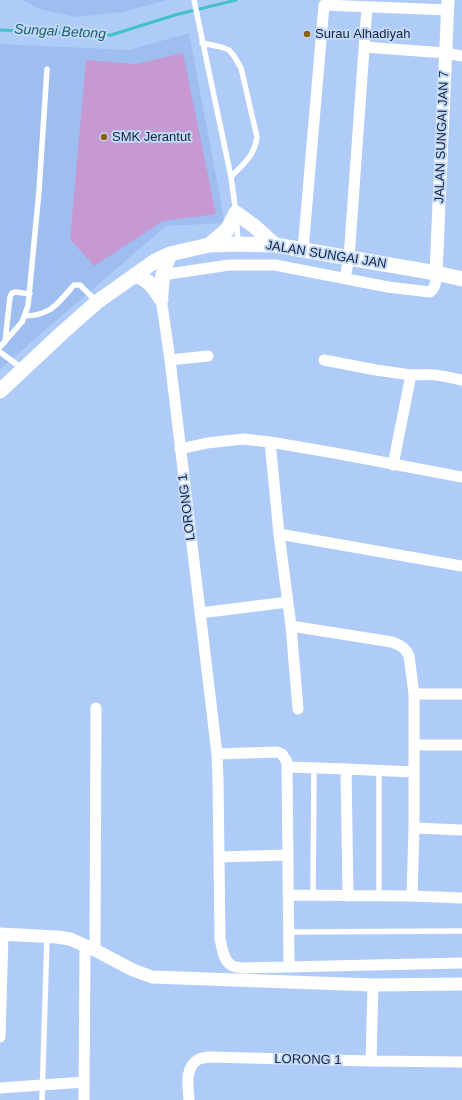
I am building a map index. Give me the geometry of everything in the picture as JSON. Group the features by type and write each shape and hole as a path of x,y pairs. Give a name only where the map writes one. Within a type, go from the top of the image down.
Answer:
{"main road":[{"path":"209,245 227,230 236,213 254,226 275,245"},
{"name":"JALAN SUNGAI JAN","path":"0,391 97,302 155,261 170,254 209,245 275,245 436,273 462,279"},
{"path":"161,297 162,275 170,254"},
{"path":"135,275 148,281 161,297"}],"street":[{"path":"303,250 324,5 367,7 448,5"},
{"name":"JALAN SUNGAI JAN 7","path":"436,273 448,5"},
{"path":"345,278 348,258 367,7"},
{"path":"364,47 446,53 462,56"},
{"name":"LORONG 1","path":"155,261 170,360 217,754 220,939 222,951 226,960 231,965 241,968 462,963"},
{"path":"162,275 229,265 275,265 388,287 430,292 435,285 436,273"},
{"path":"170,360 208,356"},
{"path":"324,360 376,370 411,375 436,374 462,380"},
{"path":"394,465 411,375"},
{"path":"180,449 225,440 243,439 340,454 462,478"},
{"path":"270,442 279,534 291,626 298,709"},
{"path":"279,534 462,566"},
{"path":"200,613 288,602"},
{"path":"291,626 392,642 401,646 407,651 414,694 414,828 412,896"},
{"path":"414,694 462,694"},
{"path":"84,1100 90,948 96,708"},
{"path":"414,745 462,745"},
{"path":"217,754 277,752 285,758 287,762 289,967"},
{"path":"288,767 413,772"},
{"path":"346,769 348,896"},
{"path":"414,828 462,830"},
{"path":"219,857 288,854"},
{"path":"288,895 462,898"},
{"path":"0,1037 2,934 47,936 70,939 132,970 152,977 373,985 462,984"},
{"path":"371,1061 373,985"},
{"name":"LORONG 1","path":"189,1100 188,1072 193,1064 199,1059 208,1057 462,1062"},
{"path":"0,1088 84,1082"}],"lane":[{"path":"194,0 231,177 236,213 238,244"},
{"path":"202,43 225,48 234,56 241,68 257,137 252,155 231,177"},
{"path":"0,347 22,322 28,306 39,191 47,69"},
{"path":"25,316 37,316 45,313 56,305 74,285 78,284 97,302"},
{"path":"4,342 10,297 12,293 16,292 30,294"},
{"path":"0,352 23,370"},
{"path":"313,896 314,768"},
{"path":"379,770 379,896"},
{"path":"288,932 462,931"},
{"path":"42,1100 47,936"}],"shaded area":[{"path":"22,0 167,0 123,12 76,17 39,9"},
{"name":"SMK Jerantut","path":"189,33 225,223 166,226 0,369 0,44 129,50"},
{"path":"183,53 216,214 163,221 94,266 70,239 86,60 136,64"}],"waterway":[{"name":"Sungai Betong","path":"0,30 111,35 175,15 236,0"}],"place":[{"name":"Surau Alhadiyah","path":"307,34"},
{"name":"SMK Jerantut","path":"104,137"}]}
